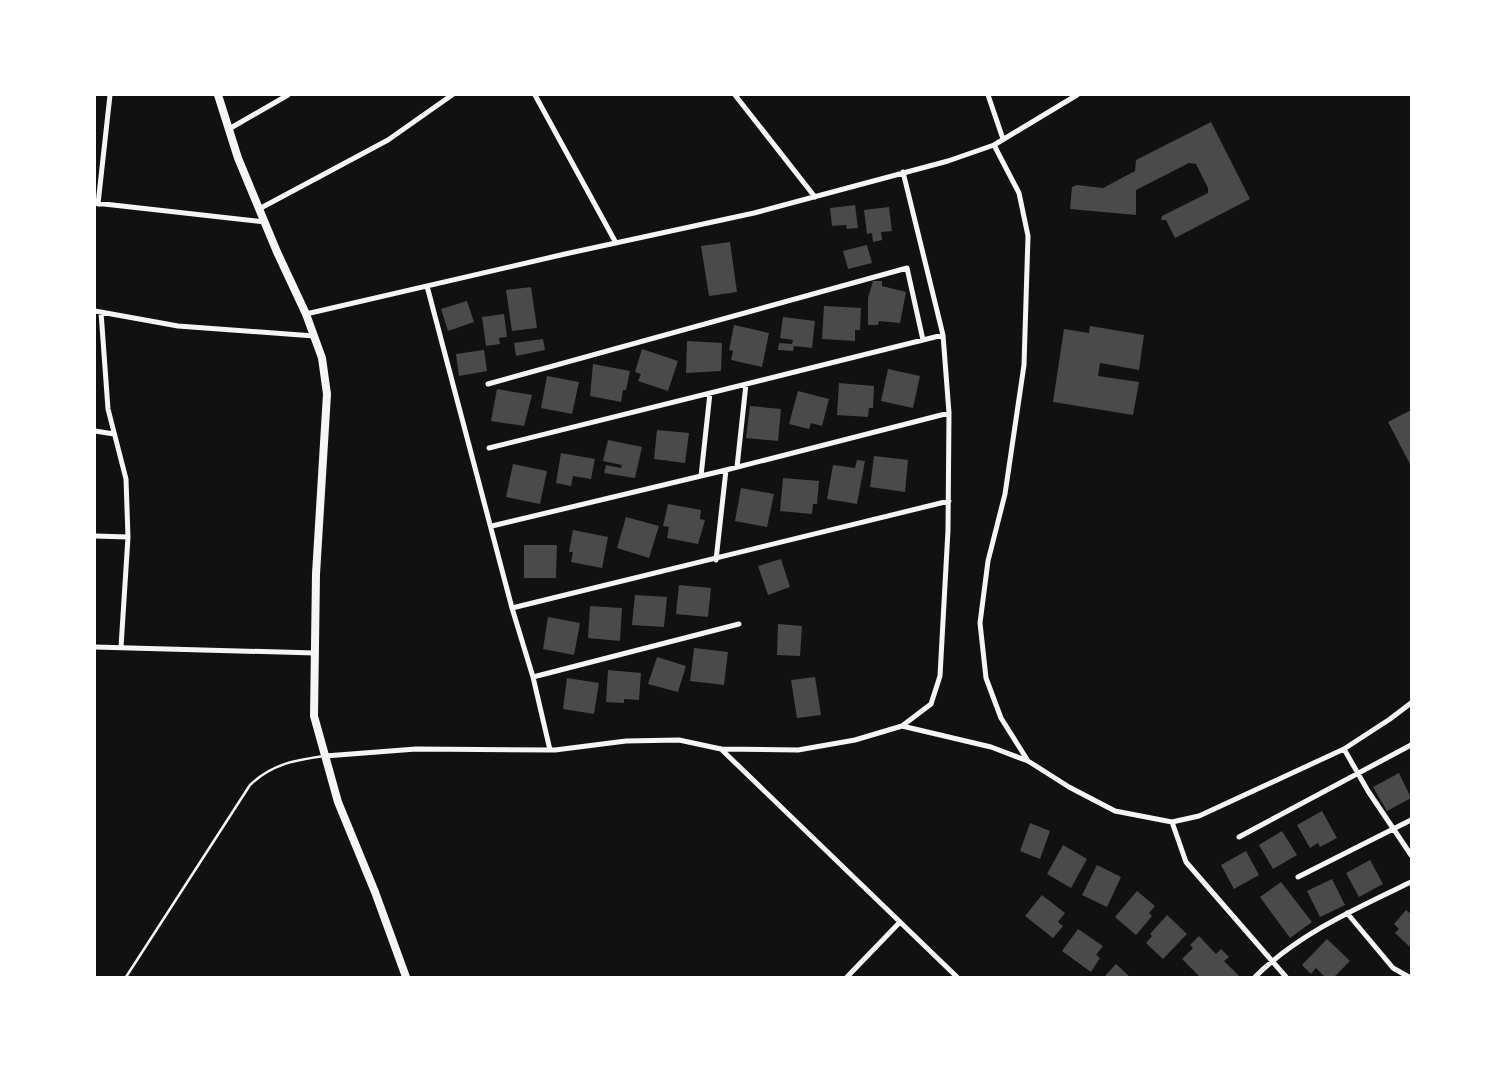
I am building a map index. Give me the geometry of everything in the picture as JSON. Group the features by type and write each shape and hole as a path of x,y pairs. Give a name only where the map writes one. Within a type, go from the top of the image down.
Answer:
{"main road":[{"path":"218,95 259,209 306,314 322,358 327,394 320,485 314,716 338,802 375,892 406,977"}],"street":[{"path":"110,95 96,204 265,222"},
{"path":"229,129 288,95"},
{"path":"259,209 388,140 452,95"},
{"path":"535,95 616,243"},
{"path":"735,95 815,197"},
{"path":"988,95 1003,138"},
{"path":"306,314 754,213 948,161 994,145 1078,95"},
{"path":"994,145 1019,193 1028,236 1024,365 1005,494 988,560 980,623 986,678 1001,718 1028,761"},
{"path":"325,756 416,749 550,750 626,741 679,740 720,749 798,750 854,740 902,726 931,704 940,676 949,501 949,413 943,335 903,172"},
{"path":"488,384 908,268 923,340"},
{"path":"427,286 492,526 512,608 533,677 550,750"},
{"path":"121,647 128,538 126,479 108,409 98,312 178,326 314,336"},
{"path":"489,448 943,335"},
{"path":"737,467 746,384"},
{"path":"701,476 710,393"},
{"path":"492,526 726,470 949,413"},
{"path":"95,431 114,434"},
{"path":"716,560 726,470"},
{"path":"512,608 716,560 949,501"},
{"path":"95,536 128,538"},
{"path":"533,677 739,624"},
{"path":"95,647 218,652 315,653"},
{"path":"902,726 991,748 1028,761 1069,787 1115,811 1172,822 1199,816 1344,748 1390,719 1411,703"},
{"path":"1239,837 1411,745"},
{"path":"1344,748 1358,774 1411,856"},
{"path":"720,749 957,977"},
{"path":"1298,877 1393,827 1411,820"},
{"path":"1172,822 1186,862 1270,961 1286,977"},
{"path":"1255,977 1270,961 1347,912 1411,882"},
{"path":"1347,912 1393,968 1409,977"},
{"path":"847,977 900,922"}],"lane":[{"path":"126,977 250,785 266,772 283,763 325,756"}],"building":[{"path":"1211,122 1250,199 1175,238 1166,220 1161,220 1162,216 1208,193 1208,188 1196,164 1189,163 1136,190 1136,215 1070,209 1072,187 1077,185 1103,188 1135,171 1136,160"},
{"path":"855,205 858,228 847,229 846,225 832,226 830,208"},
{"path":"889,207 892,231 881,232 882,240 873,242 872,233 867,234 864,210"},
{"path":"730,242 737,292 709,296 701,246"},
{"path":"867,245 872,263 848,269 843,251"},
{"path":"873,281 882,281 882,286 906,292 900,323 879,321 878,325 868,325 868,298"},
{"path":"531,287 537,328 512,331 506,290"},
{"path":"467,301 474,322 448,331 441,309"},
{"path":"824,306 861,308 860,330 855,330 855,341 822,339"},
{"path":"504,314 507,337 499,338 500,344 486,346 482,317"},
{"path":"783,317 815,321 812,348 794,346 793,351 778,350 779,343 792,344 793,340 780,338"},
{"path":"734,325 769,333 762,367 731,360 733,351 729,350"},
{"path":"1090,326 1144,335 1139,370 1100,363 1098,376 1139,382 1133,415 1053,402 1064,329 1089,333"},
{"path":"543,339 545,350 516,356 514,343"},
{"path":"687,341 722,343 721,371 686,373"},
{"path":"642,349 678,361 668,391 638,381 641,374 635,372"},
{"path":"484,350 487,371 459,376 456,354"},
{"path":"593,364 630,371 621,402 590,396"},
{"path":"888,369 920,376 913,408 881,401"},
{"path":"547,376 579,382 572,414 541,408"},
{"path":"839,383 874,386 873,408 869,408 868,417 837,415"},
{"path":"497,389 532,395 524,426 491,421"},
{"path":"798,391 829,399 822,426 811,423 809,429 789,424"},
{"path":"750,406 781,409 778,441 746,438"},
{"path":"1411,410 1411,466 1388,422"},
{"path":"657,430 689,433 685,463 654,459"},
{"path":"608,440 642,447 635,478 604,473 606,465 621,468 622,465 603,461"},
{"path":"561,453 595,459 591,479 573,476 571,486 556,483"},
{"path":"874,456 908,460 905,492 870,487"},
{"path":"857,460 865,461 857,504 827,499 833,465 855,468"},
{"path":"513,464 547,471 540,504 506,497"},
{"path":"783,478 819,481 817,504 813,504 812,514 780,511"},
{"path":"741,488 774,494 767,527 735,521"},
{"path":"668,504 701,510 700,519 705,520 698,544 667,538 669,527 663,526"},
{"path":"626,517 659,526 649,558 617,548"},
{"path":"573,530 608,537 602,568 571,562 573,552 569,552"},
{"path":"524,545 557,545 556,578 524,578"},
{"path":"781,559 790,587 768,595 758,566"},
{"path":"679,585 711,588 708,617 676,614"},
{"path":"635,595 667,597 664,627 632,625"},
{"path":"590,606 622,608 620,641 588,638"},
{"path":"548,617 580,623 574,655 543,649"},
{"path":"778,624 802,626 800,656 777,655"},
{"path":"694,648 728,652 724,685 690,681"},
{"path":"657,657 686,666 678,692 648,684"},
{"path":"608,670 641,673 639,700 624,699 624,703 606,702"},
{"path":"815,677 821,715 797,718 791,680"},
{"path":"567,678 599,683 594,714 563,709"},
{"path":"1399,773 1411,798 1387,811 1373,787"},
{"path":"1322,811 1337,838 1320,847 1318,843 1310,848 1297,825"},
{"path":"1030,823 1050,831 1040,859 1020,851"},
{"path":"1282,831 1297,855 1273,869 1259,845"},
{"path":"1063,845 1087,859 1071,888 1047,874"},
{"path":"1246,851 1259,875 1234,889 1221,865"},
{"path":"1370,860 1383,884 1359,897 1346,873"},
{"path":"1097,865 1121,877 1107,907 1082,895"},
{"path":"1332,879 1345,905 1320,917 1307,891"},
{"path":"1281,882 1312,922 1290,938 1260,897"},
{"path":"1137,891 1155,906 1149,913 1152,916 1136,935 1115,917"},
{"path":"1042,895 1065,913 1058,922 1063,926 1053,938 1025,916"},
{"path":"1406,910 1411,914 1411,948 1395,933 1399,929 1394,924"},
{"path":"1167,915 1187,934 1163,959 1146,943 1152,936 1150,934"},
{"path":"1078,929 1103,946 1096,955 1100,958 1091,972 1062,951"},
{"path":"1199,936 1216,954 1221,949 1229,957 1224,961 1240,977 1200,977 1182,959 1193,948 1190,945"},
{"path":"1327,939 1350,961 1334,977 1325,977 1316,968 1311,974 1302,965"},
{"path":"1116,964 1130,977 1104,977"}]}
